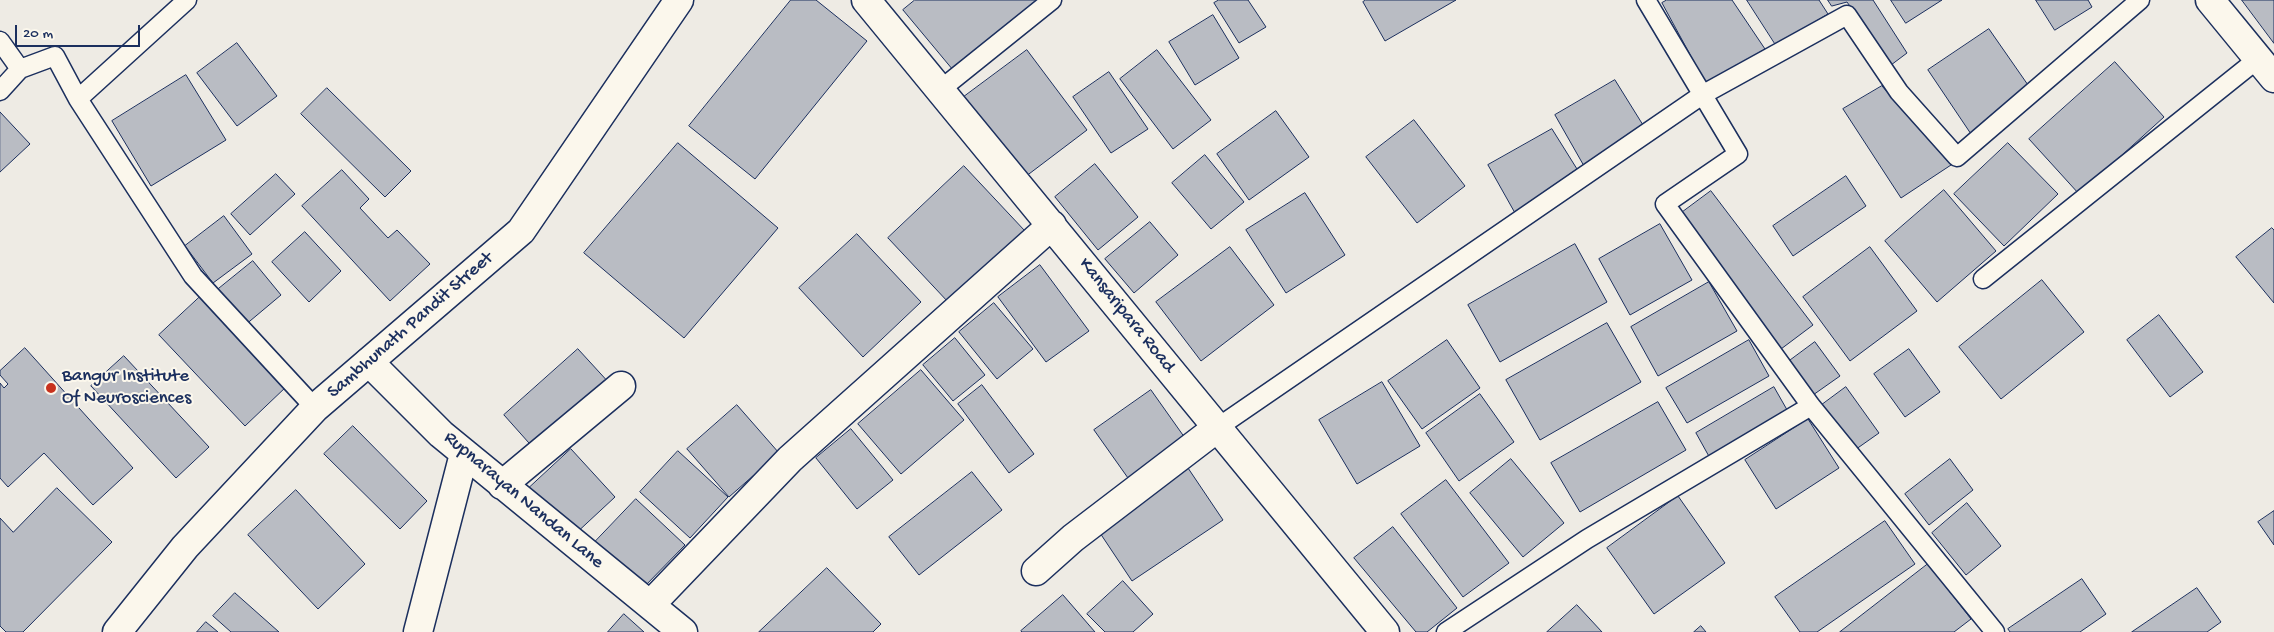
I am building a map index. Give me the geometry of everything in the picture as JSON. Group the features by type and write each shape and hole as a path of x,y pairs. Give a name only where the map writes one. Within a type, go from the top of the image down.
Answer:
{"street":[{"name":"Sambhunath Pandit Street","path":"117,632 184,547 315,408 521,231 679,0"},
{"name":"Kansaripara Road","path":"866,0 1385,632"},
{"path":"2210,0 2266,68"},
{"path":"650,606 790,460 1052,225"},
{"name":"Rupnarayan Nandan Lane","path":"369,362 441,434 464,454 683,632"},
{"path":"502,485 621,386"},
{"path":"1036,571 1073,538 1217,428"},
{"path":"418,632 464,454"}],"lane":[{"path":"78,99 187,0"},
{"path":"940,90 1052,0"},
{"path":"1646,0 1738,154 1665,204 1811,406 1996,632"},
{"path":"1217,428 1702,95 1847,15 1899,92 1958,157 2140,0"},
{"path":"0,41 20,69"},
{"path":"0,91 20,69 55,56 78,99 193,276 315,408"},
{"path":"1983,279 2266,68"},
{"path":"1446,632 1587,539 1811,406"}],"building":[{"path":"791,0 816,0 867,41 755,179 689,126"},
{"path":"915,0 1039,0 953,70 903,10"},
{"path":"1219,0 1248,0 1266,27 1239,43 1214,3"},
{"path":"1366,0 1456,0 1385,41 1363,2"},
{"path":"1667,0 1732,0 1765,49 1706,84 1662,3"},
{"path":"1747,0 1819,0 1828,14 1776,45"},
{"path":"1828,0 1873,0 1907,53 1891,65 1847,2 1832,6"},
{"path":"1891,0 1942,0 1906,23"},
{"path":"2036,0 2088,0 2092,7 2055,30"},
{"path":"2242,0 2274,0 2274,43"},
{"path":"1213,15 1239,58 1195,85 1169,42"},
{"path":"1989,29 2028,85 1971,134 1928,70"},
{"path":"237,43 277,96 237,126 197,73"},
{"path":"1027,50 1087,130 1021,180 961,99"},
{"path":"1157,50 1211,120 1173,149 1120,79"},
{"path":"2115,62 2164,117 2079,194 2029,139"},
{"path":"1109,72 1148,129 1111,153 1073,97"},
{"path":"186,75 226,140 151,186 112,121"},
{"path":"1615,80 1643,125 1584,166 1555,115"},
{"path":"1882,86 1951,165 1901,198 1843,109"},
{"path":"327,88 411,171 385,197 301,114"},
{"path":"1276,111 1309,157 1249,200 1217,154"},
{"path":"0,112 30,144 0,172"},
{"path":"1414,120 1465,186 1417,223 1366,157"},
{"path":"1552,129 1577,169 1515,213 1488,165"},
{"path":"678,143 778,228 684,338 584,253"},
{"path":"2008,143 2058,194 2004,246 1954,194"},
{"path":"1205,155 1244,202 1211,229 1172,183"},
{"path":"1095,164 1138,217 1098,250 1055,197"},
{"path":"964,166 1025,231 949,303 888,238"},
{"path":"342,170 369,199 360,208 388,238 397,230 430,264 390,301 302,206"},
{"path":"276,174 295,194 250,235 231,214"},
{"path":"1846,176 1866,206 1793,256 1773,226"},
{"path":"1944,190 1996,251 1937,302 1885,241"},
{"path":"1711,191 1813,325 1781,349 1680,214"},
{"path":"1305,193 1345,255 1286,293 1246,230"},
{"path":"224,216 252,254 213,283 185,246"},
{"path":"1150,222 1178,255 1134,293 1105,259"},
{"path":"1660,224 1692,280 1630,315 1599,259"},
{"path":"2272,228 2274,230 2274,303 2236,257"},
{"path":"305,232 341,271 309,302 272,262"},
{"path":"857,234 921,302 863,357 799,288"},
{"path":"1575,244 1607,302 1500,362 1468,305"},
{"path":"1230,247 1274,305 1201,361 1156,302"},
{"path":"1870,247 1917,311 1850,361 1803,297"},
{"path":"253,261 281,295 244,326 216,291"},
{"path":"1040,265 1089,331 1046,362 998,297"},
{"path":"2042,280 2084,332 2001,399 1959,347"},
{"path":"1709,282 1737,331 1658,376 1631,327"},
{"path":"202,295 287,386 245,426 159,335"},
{"path":"994,303 1033,349 997,379 959,332"},
{"path":"2159,315 2203,372 2170,397 2127,340"},
{"path":"1607,323 1641,382 1540,440 1506,380"},
{"path":"955,338 985,375 953,401 923,365"},
{"path":"1447,340 1480,388 1422,429 1388,381"},
{"path":"1749,340 1769,376 1687,423 1666,388"},
{"path":"1815,342 1840,376 1813,395 1788,362"},
{"path":"25,348 133,468 93,505 44,453 8,487 0,478 0,383 4,388 8,384 0,375 0,371"},
{"path":"578,349 611,385 537,452 504,415"},
{"path":"1909,349 1940,392 1905,417 1874,374"},
{"path":"124,356 209,447 176,478 91,386"},
{"path":"921,370 964,420 901,474 858,424"},
{"path":"1382,382 1420,446 1357,484 1319,420"},
{"path":"982,385 1034,454 1009,473 958,404"},
{"path":"1774,387 1790,415 1711,460 1696,433"},
{"path":"1846,387 1879,433 1852,452 1819,407"},
{"path":"1151,390 1185,438 1128,478 1094,430"},
{"path":"1480,394 1514,442 1459,481 1426,433"},
{"path":"1658,402 1686,450 1580,512 1551,463"},
{"path":"737,405 779,453 729,497 687,449"},
{"path":"1808,419 1839,468 1776,509 1745,460"},
{"path":"353,426 427,501 400,529 324,454"},
{"path":"851,429 893,480 857,509 816,458"},
{"path":"571,449 615,497 573,536 529,488"},
{"path":"678,451 728,497 690,538 640,492"},
{"path":"1511,459 1564,523 1523,557 1470,493"},
{"path":"1950,459 1973,490 1929,525 1905,494"},
{"path":"1188,468 1223,520 1132,581 1098,530"},
{"path":"972,472 1002,510 919,575 889,537"},
{"path":"1446,480 1509,563 1463,597 1401,514"},
{"path":"57,488 112,542 23,632 6,632 0,626 0,518 13,532"},
{"path":"296,490 365,564 318,609 248,535"},
{"path":"1678,496 1725,563 1654,614 1607,548"},
{"path":"636,499 685,545 643,588 595,542"},
{"path":"1967,503 2001,546 1966,575 1932,533"},
{"path":"2274,511 2274,545 2258,522"},
{"path":"1885,521 1915,564 1817,632 1800,632 1775,597"},
{"path":"1393,527 1457,608 1427,632 1416,632 1354,558"},
{"path":"1928,564 1971,619 1954,632 1840,632"},
{"path":"827,568 881,624 873,632 759,632"},
{"path":"2082,579 2106,614 2080,632 2010,632 2008,629"},
{"path":"1123,581 1153,614 1133,632 1105,632 1087,614"},
{"path":"2197,588 2221,622 2207,632 2132,632"},
{"path":"235,593 279,632 231,632 213,616"},
{"path":"1063,595 1095,632 1021,631"},
{"path":"1577,605 1602,632 1547,632"},
{"path":"624,614 644,632 608,632"},
{"path":"206,622 218,632 197,632"},
{"path":"1701,626 1706,632 1694,632"}],"place":[{"name":"Bangur Institute Of Neurosciences","path":"51,388"}]}
